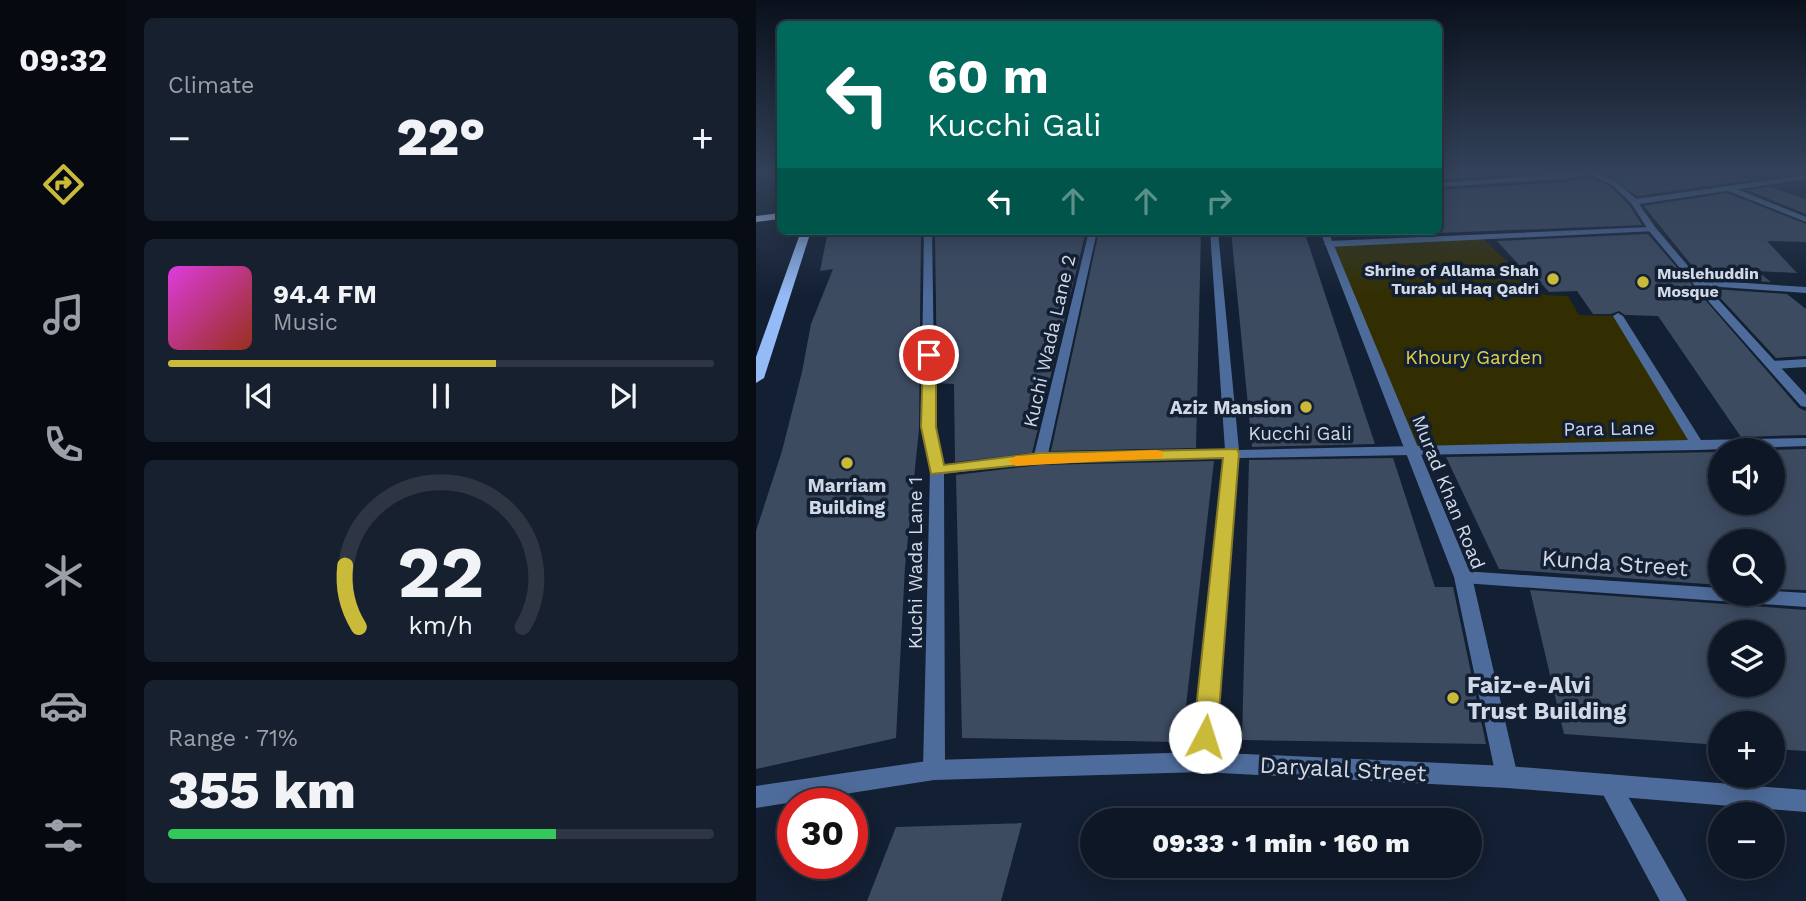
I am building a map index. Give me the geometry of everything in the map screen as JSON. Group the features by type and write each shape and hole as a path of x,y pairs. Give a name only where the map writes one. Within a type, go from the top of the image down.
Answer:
{"highway":[{"path":"756,219 777,216"}],"main road":[{"path":"756,378 805,235"}],"street":[{"path":"1641,213 1698,284 1806,402"},
{"path":"1442,234 1652,229"},
{"name":"Kuchi Wada Lane 1","path":"928,235 928,427 937,471 934,770"},
{"name":"Kuchi Wada Lane 2","path":"1040,458 1092,235"},
{"path":"1202,762 1231,453 1214,235"},
{"path":"1326,237 1408,235"},
{"name":"Murad Khan Road","path":"1326,237 1463,577 1507,777"},
{"path":"1698,284 1806,290"},
{"path":"1618,316 1698,446"},
{"path":"1772,365 1806,363"},
{"name":"Para Lane","path":"1412,451 1806,442"},
{"name":"Kucchi Gali","path":"937,471 1040,458 1412,451"},
{"name":"Kunda Street","path":"1463,577 1806,600"},
{"name":"Daryalal Street","path":"756,797 934,770 1202,762 1507,777 1806,801"},
{"path":"1609,785 1674,901"}],"green space":[{"name":"Khoury Garden","path":"1481,237 1544,295 1568,296 1579,315 1618,316 1698,446 1412,451 1328,244"}],"building":[{"path":"1442,213 1634,213 1642,225 1442,233"},
{"path":"1650,213 1778,213 1806,224 1806,242 1767,241 1797,273 1757,271 1771,282 1701,277"},
{"path":"1648,234 1799,408 1806,411 1806,435 1741,437 1658,316 1625,315 1619,311 1593,314 1577,291 1549,292 1525,265 1519,265 1497,241"},
{"path":"921,235 919,429 905,567 896,738 756,769 756,531 782,451 811,324 833,269 820,271 827,236"},
{"path":"935,235 1085,235 1032,453 955,462 954,384 937,383"},
{"path":"1098,235 1201,235 1196,448 1051,451"},
{"path":"1231,235 1305,235 1375,444 1252,447"},
{"path":"1712,289 1787,294 1806,309 1806,356 1776,358"},
{"path":"1806,449 1806,590 1785,589 1785,529 1708,529 1708,584 1499,569 1446,457 1708,452 1708,515 1785,515 1785,450"},
{"path":"1393,458 1435,587 1453,587 1486,744 1242,740 1249,460"},
{"path":"1214,461 1183,732 1178,742 962,738 956,475 1040,465"},
{"path":"1530,590 1708,603 1708,606 1806,610 1806,751 1785,750 1785,711 1708,711 1708,744 1564,734"},
{"path":"1022,823 1001,901 867,901 896,827"}],"slow traffic":[{"path":"1016,461 1156,455"}],"place":[{"name":"Shrine of Allama Shah Turab ul Haq Qadri","path":"1553,279"},
{"name":"Muslehuddin Mosque","path":"1643,282"},
{"name":"Aziz Mansion","path":"1306,407"},
{"name":"Marriam Building","path":"847,463"},
{"name":"Faiz-e-Alvi Trust Building","path":"1453,698"}],"route":[{"path":"929,355 928,427 937,471 1040,458 1231,453 1205,737"}]}
